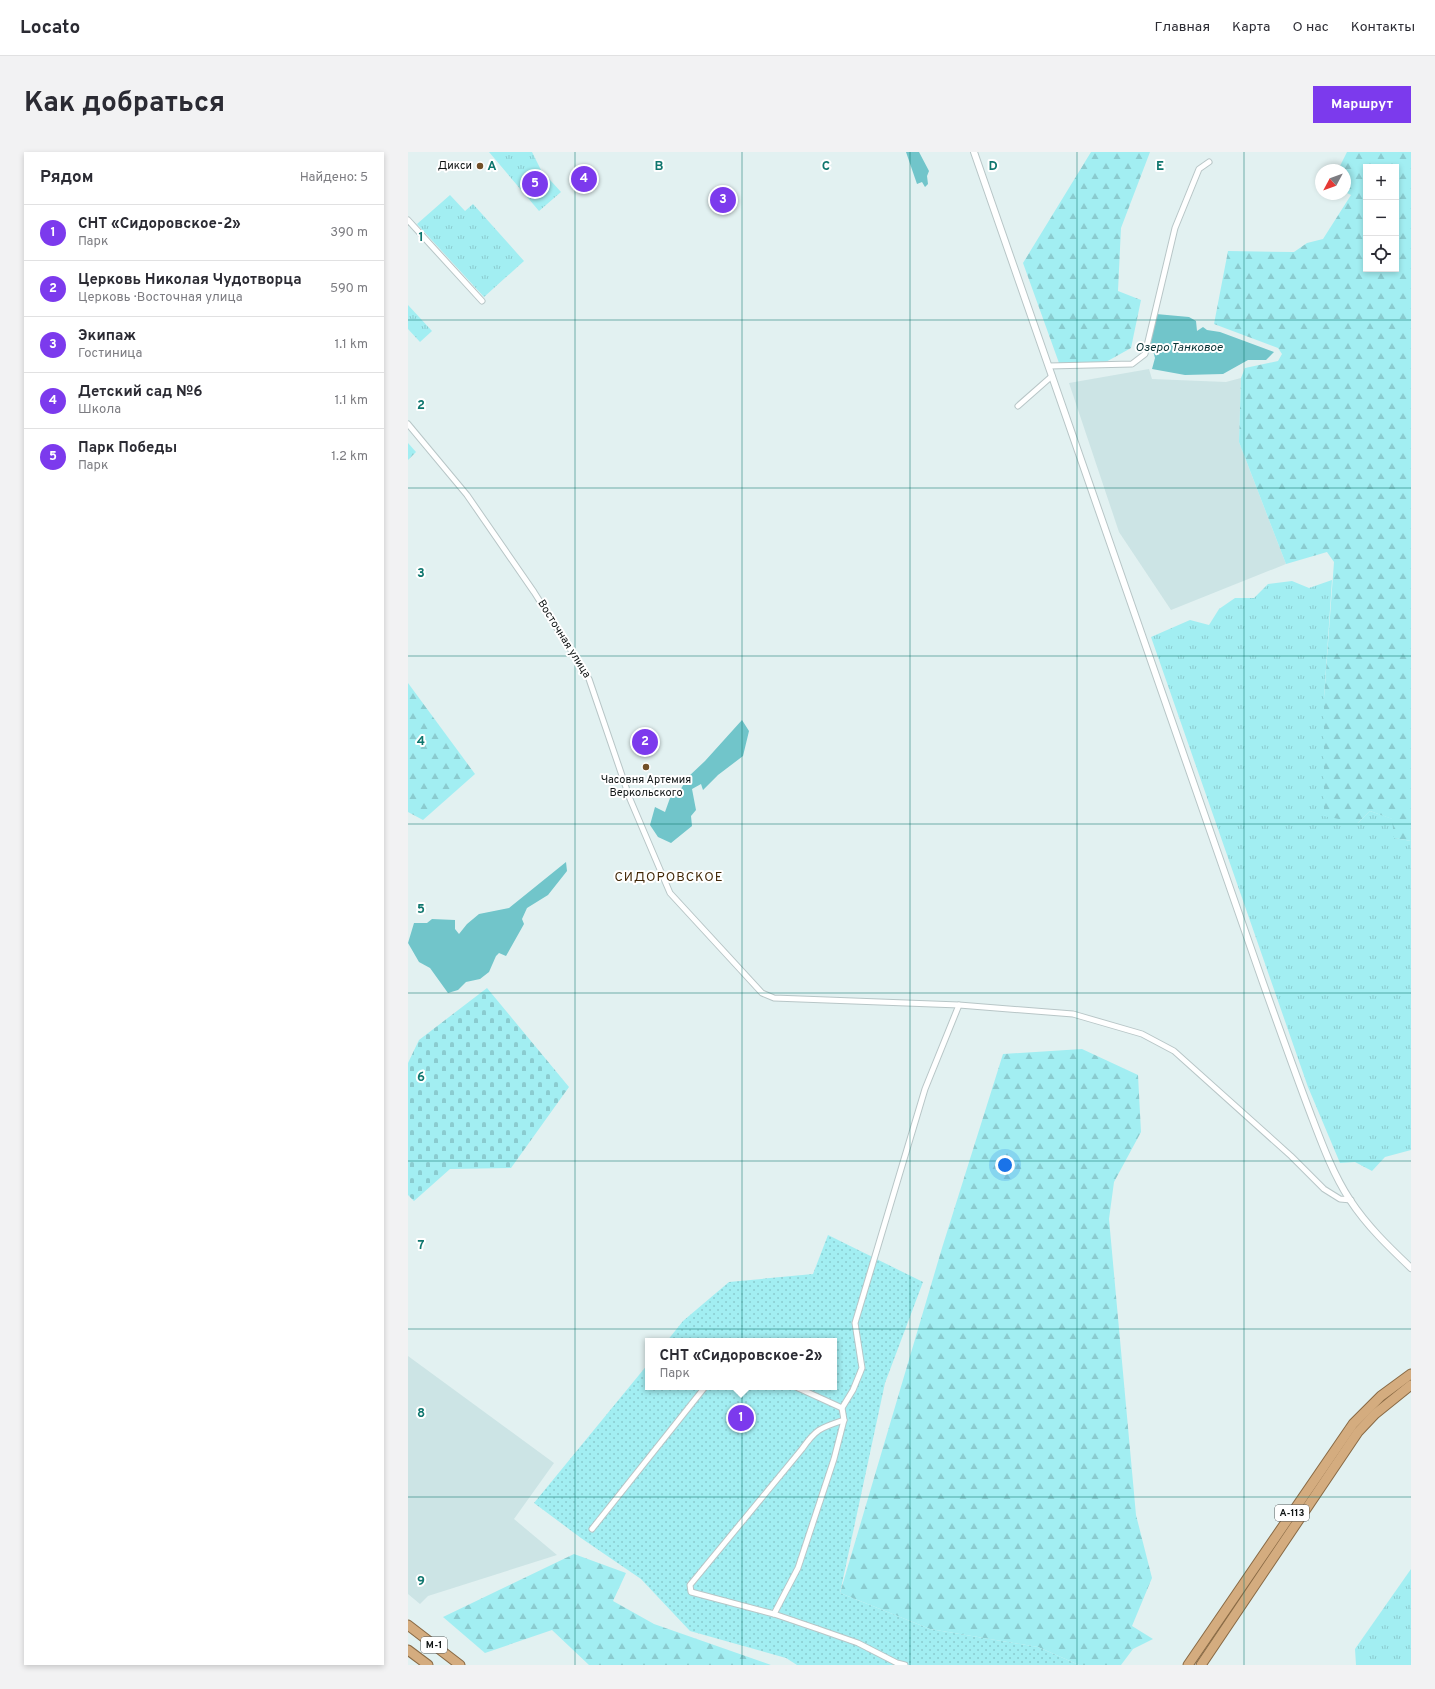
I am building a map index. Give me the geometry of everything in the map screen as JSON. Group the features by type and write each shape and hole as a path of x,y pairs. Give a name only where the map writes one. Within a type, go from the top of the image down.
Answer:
{"highway":[{"name":"А-113","path":"1188,1665 1353,1424 1381,1396 1411,1374"},
{"name":"А-113","path":"1201,1665 1358,1432 1375,1414 1411,1385"},
{"name":"М-1","path":"408,1625 460,1665"},
{"name":"М-1","path":"408,1650 428,1665"}],"street":[{"path":"974,152 1297,1079 1339,1182 1372,1229 1411,1268"},
{"path":"1048,366 1132,364 1145,354 1176,228 1199,170 1209,162"},
{"path":"408,220 482,301"},
{"path":"1018,406 1052,376"},
{"name":"Восточная улица","path":"408,424 467,495 534,592 589,679 630,799 670,893 762,993 774,998 959,1005 1073,1014 1142,1034 1174,1051 1291,1156 1324,1189 1340,1199 1351,1200"},
{"path":"774,1614 798,1568 834,1459 844,1420 842,1408 862,1368 855,1323 925,1089 959,1005"},
{"path":"592,1529 703,1390"},
{"path":"803,1390 842,1408"},
{"path":"844,1420 820,1427 811,1436 802,1449 690,1585 691,1592 774,1614 858,1643 897,1663 905,1665"}],"shaded area":[{"path":"1149,369 1152,379 1226,382 1241,378 1239,442 1286,564 1171,610 1119,532 1069,383"},
{"path":"408,1356 554,1463 514,1519 557,1555 428,1596 420,1604 408,1594"}],"green space":[{"path":"489,152 532,152 541,170 561,192 539,211"},
{"path":"1091,152 1150,152 1121,228 1118,291 1141,300 1131,348 1104,363 1059,363 1023,263"},
{"path":"1347,152 1411,152 1411,841 1394,838 1392,819 1370,811 1358,823 1324,816 1324,698 1334,562 1327,552 1286,564 1239,442 1241,378 1245,368 1278,361 1282,354 1278,348 1214,324 1228,251 1294,252 1307,243 1323,239 1348,200 1351,200 1351,164 1341,164"},
{"path":"450,195 465,211 473,204 524,261 484,297 417,224"},
{"path":"408,305 432,331 420,342 408,329"},
{"path":"408,443 416,452 408,460"},
{"path":"1332,580 1324,698 1358,823 1370,811 1393,819 1395,838 1411,841 1411,1150 1385,1157 1372,1171 1355,1162 1340,1163 1308,1087 1151,637 1190,620 1209,625 1219,609 1235,598 1254,598 1268,584 1292,581 1309,588"},
{"path":"408,683 475,774 423,820 408,812"},
{"path":"487,988 569,1087 511,1168 450,1169 414,1201 408,1195 408,1063 419,1040"},
{"path":"1082,1049 1138,1075 1141,1132 1114,1182 1109,1219 1136,1515 1152,1578 1132,1626 1153,1639 1133,1649 1121,1665 1079,1665 1038,1647 930,1629 840,1593 942,1248 1003,1054"},
{"path":"828,1235 923,1282 885,1383 840,1593 930,1629 1038,1647 1079,1665 797,1665 786,1658 690,1631 641,1579 581,1538 534,1503 645,1368 645,1390 837,1390 837,1338 669,1338 683,1321 729,1282 813,1274"},
{"path":"574,1554 626,1573 613,1601 654,1624 771,1665 589,1665 552,1630 485,1653 443,1617"},
{"path":"1411,1569 1411,1665 1356,1665 1355,1649"}],"water":[{"path":"906,152 919,152 929,171 927,176 928,184 925,187 922,182 917,184"},
{"name":"Озеро Танковое","path":"1156,314 1189,317 1196,321 1197,331 1203,327 1207,330 1220,332 1274,352 1266,360 1248,360 1223,374 1185,375 1152,369 1155,358 1150,340"},
{"path":"742,720 749,731 743,756 718,775 703,790 701,784 692,789 696,810 691,816 692,826 671,843 658,837 650,825 655,807 665,812 670,798 679,792 688,777 705,761"},
{"path":"566,862 567,871 548,895 527,908 522,919 524,924 506,956 499,953 496,956 489,972 480,979 466,982 458,990 448,993 430,968 419,962 408,943 414,923 427,923 432,919 455,920 455,929 459,934 467,924 479,914 509,908"}],"place":[{"name":"Дикси","path":"480,166"},
{"name":"Детский сад №6","path":"584,179"},
{"name":"Парк Победы","path":"535,184"},
{"name":"Экипаж","path":"723,200"},
{"name":"Церковь Николая Чудотворца","path":"645,742"},
{"name":"Часовня Артемия Веркольского","path":"646,767"},
{"name":"СНТ «Сидоровское-2»","path":"741,1418"}],"district":[{"name":"СИДОРОВСКОЕ","path":"669,878"}]}
